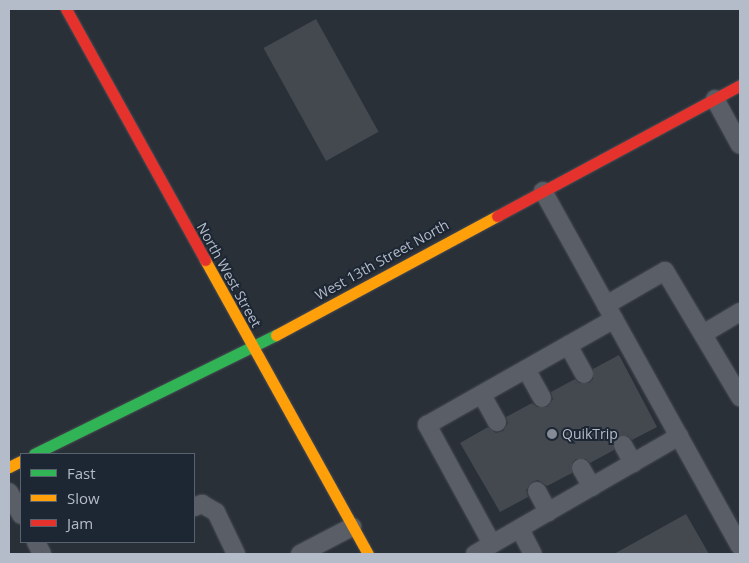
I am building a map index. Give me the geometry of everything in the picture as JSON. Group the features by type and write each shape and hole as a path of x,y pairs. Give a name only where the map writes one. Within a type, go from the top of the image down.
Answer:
{"street":[{"name":"North West Street","path":"66,9 252,348 368,554"},
{"name":"West 13th Street North","path":"39,453 55,450 252,348 740,85"},
{"path":"9,467 20,461"}],"lane":[{"path":"715,99 740,145"},
{"path":"544,191 740,546"},
{"path":"492,544 427,425 568,345 665,270 740,397"},
{"path":"703,334 740,312"},
{"path":"568,345 584,374"},
{"path":"526,369 542,398"},
{"path":"482,395 497,422"},
{"path":"476,554 679,436"},
{"path":"623,445 633,463"},
{"path":"581,468 592,487"},
{"path":"537,491 548,512"},
{"path":"9,492 20,513"},
{"path":"195,507 202,504 216,512 236,554"},
{"path":"300,554 352,527"},
{"path":"520,529 533,554"}],"building":[{"path":"316,19 379,132 326,161 264,48"},
{"path":"619,355 657,427 632,440 628,436 618,436 614,440 614,450 590,463 586,459 576,459 572,463 572,473 547,486 538,480 532,482 526,490 528,497 500,512 460,443 488,427 496,433 503,431 508,423 506,417 532,403 537,407 547,407 553,399 551,392 575,379 579,383 589,383 593,379 593,369"},
{"path":"686,514 709,554 614,554"}],"traffic: fast":[{"path":"36,453 276,335"}],"traffic: slow":[{"path":"276,335 497,216"},
{"path":"205,260 368,554"},
{"path":"9,467 20,462"}],"traffic: jam":[{"path":"66,9 205,260"},
{"path":"497,216 740,85"}],"place":[{"name":"QuikTrip","path":"552,434"}]}
